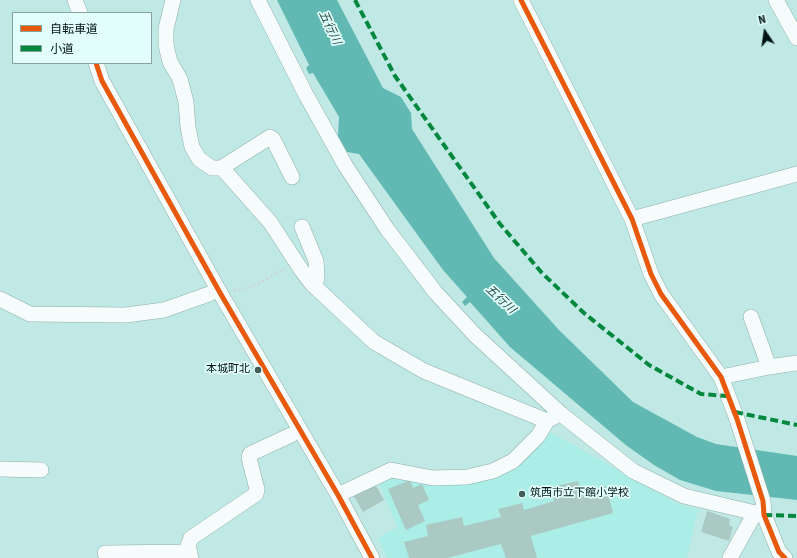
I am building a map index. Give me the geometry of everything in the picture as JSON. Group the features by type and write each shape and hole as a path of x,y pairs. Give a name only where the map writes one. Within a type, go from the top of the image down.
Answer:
{"street":[{"path":"75,0 80,12"},
{"path":"173,0 166,29 166,45 170,62 180,79 186,102 188,127 192,147 199,159 212,168 222,168 270,137 273,139 292,177"},
{"path":"258,0 305,94 341,158 387,229 436,293 475,335 561,414 633,471 684,496 761,513"},
{"path":"521,0 632,219 651,274 661,294 721,377 737,419 763,501 761,513 730,558"},
{"path":"776,0 797,38"},
{"path":"96,64 102,81 113,101 219,290 338,495 372,558"},
{"path":"222,168 270,222 302,271 315,287 374,342 424,371 547,421"},
{"path":"632,219 797,174"},
{"path":"302,228 316,261 318,277 315,287"},
{"path":"0,299 30,314 126,315 164,310 209,294"},
{"path":"751,317 769,367"},
{"path":"721,377 797,363"},
{"path":"338,495 391,470 433,478 467,477 493,471 513,462 526,449 547,421 561,414"},
{"path":"105,553 190,555 188,546 192,538 256,494 257,489 249,458 250,454 291,435"},
{"path":"0,469 41,470"},
{"path":"761,513 778,552 785,558"}],"path":[{"path":"233,291 257,285 289,265"}],"shaded area":[{"name":"筑西市立下館小学校","path":"545,429 680,505 698,509 687,558 387,558 378,539 397,527 378,479 393,475 491,476"}],"water":[{"name":"五行川","path":"277,0 337,0 383,88 401,97 411,113 412,129 494,258 559,330 633,402 697,437 716,444 797,456 797,500 716,491 680,480 654,465 627,446 510,347 470,302 465,306 462,302 467,297 443,270 359,154 347,152 338,136 339,117 313,73 309,74 306,68 309,65"}],"building":[{"path":"410,480 413,488 422,484 429,500 418,505 425,521 406,530 388,489"},
{"path":"578,481 582,492 606,486 613,513 531,536 537,558 506,558 501,544 447,558 409,558 404,542 428,536 426,525 462,517 464,526 501,517 498,509 522,503 524,510 554,501 551,487"},
{"path":"374,482 384,500 363,512 352,493"},
{"path":"707,511 730,519 729,525 733,527 729,541 701,532"}],"marked path":[{"path":"355,0 395,76 500,224 542,273 584,313 649,365 701,394 727,396"},
{"path":"735,412 797,425"},
{"path":"764,515 797,516"}],"cycle path":[{"path":"521,0 632,219 651,274 661,294 721,377 737,419 763,501 764,515 779,552 785,558"},
{"path":"96,64 102,81 219,291 338,495 372,558"}],"place":[{"name":"本城町北","path":"258,370"},
{"name":"筑西市立下館小学校","path":"522,494"}]}
